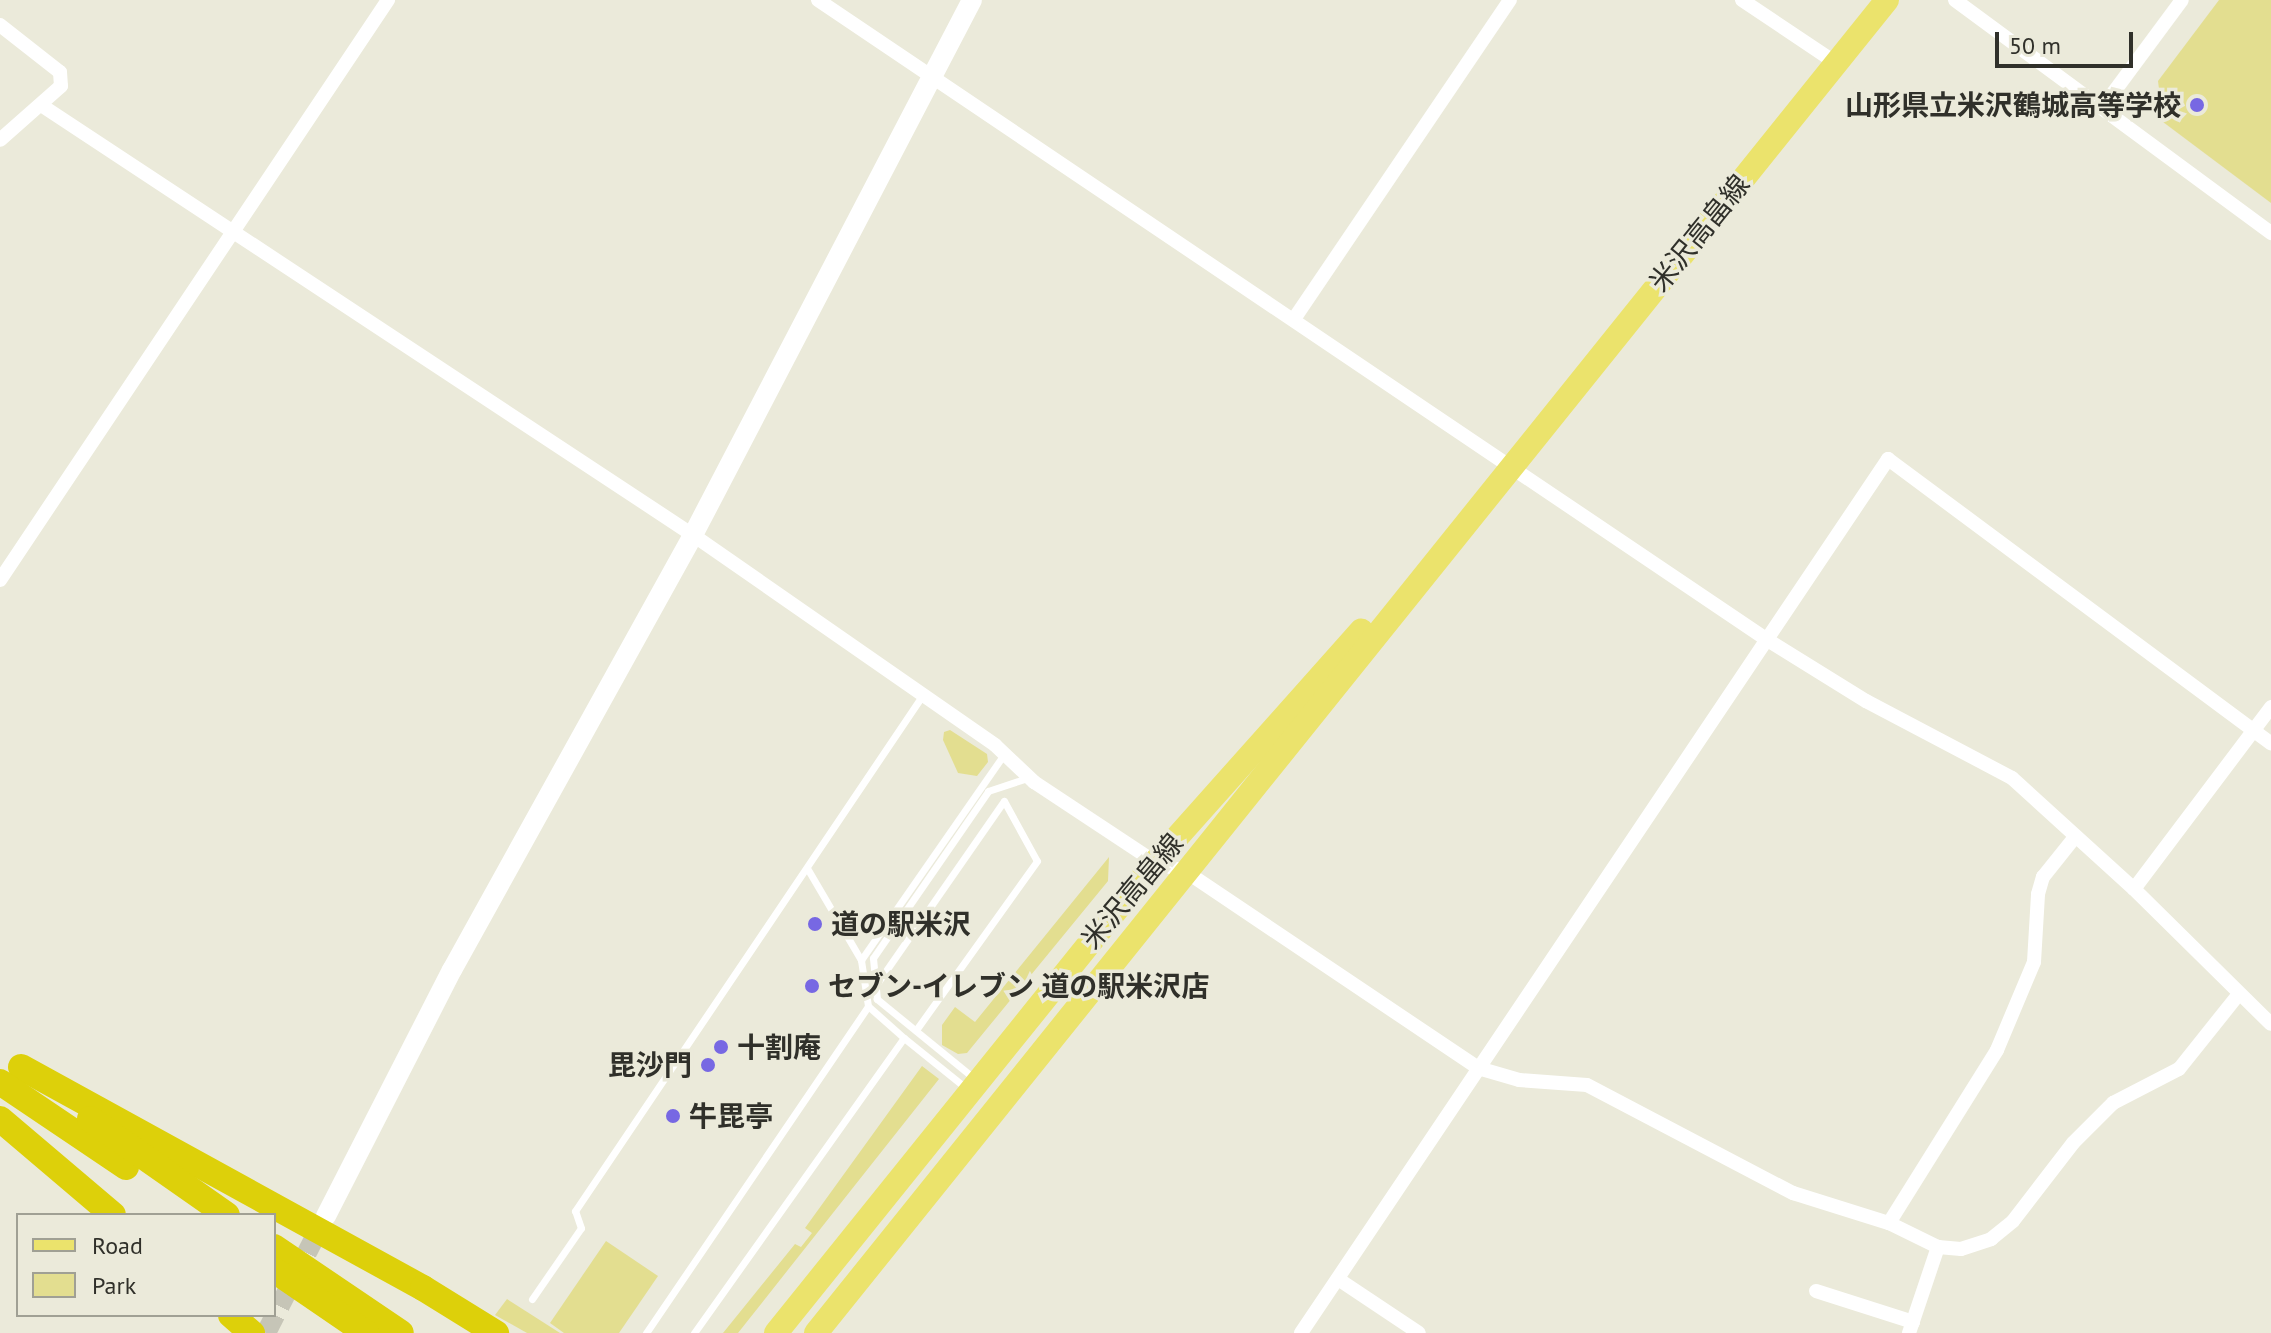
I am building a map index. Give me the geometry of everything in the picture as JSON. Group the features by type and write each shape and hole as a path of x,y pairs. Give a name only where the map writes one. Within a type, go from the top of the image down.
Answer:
{"highway":[{"path":"7,1068 191,1213"},
{"path":"7,1068 224,1213"},
{"path":"7,1068 423,1288 496,1333"},
{"path":"0,1119 111,1213"},
{"path":"276,1248 401,1333"},
{"path":"276,1271 366,1333"},
{"path":"233,1317 252,1333"}],"main road":[{"name":"米沢高畠線","path":"816,1333 1887,0"},
{"name":"米沢高畠線","path":"776,1333 972,1085 1155,862 1511,466"}],"street":[{"path":"0,580 388,0"},
{"path":"818,0 1766,639 1866,701 2012,778 2134,889 2238,995 2271,1024"},
{"path":"326,1216 452,970 693,535 972,0"},
{"path":"1294,319 1510,0"},
{"path":"1742,0 1836,63"},
{"path":"1955,0 2271,233"},
{"path":"2102,108 2182,0"},
{"path":"0,25 60,72 61,86 0,140"},
{"path":"41,105 693,535 1004,754 1029,777 1155,862 1188,873 1478,1068 1519,1080 1587,1085 1793,1193 1889,1223 1938,1247 1961,1249 1991,1239 2013,1221 2073,1143 2113,1103 2179,1069 2238,995"},
{"path":"1301,1333 1888,459 2271,743"},
{"path":"2134,889 2271,707"},
{"path":"1889,1223 1997,1050 2034,962 2038,894 2043,877 2075,837"},
{"path":"1816,1291 1911,1328 1938,1247"},
{"path":"1338,1279 1419,1333"}],"lane":[{"path":"532,1299 581,1228 575,1211 922,696"},
{"path":"861,960 1004,754"},
{"path":"972,1085 916,1030 877,999 873,958 988,791 1029,777"},
{"path":"876,985 1004,801 1037,861 916,1030"},
{"path":"807,868 861,960 868,1006 904,1038 972,1085"},
{"path":"646,1333 868,1006"},
{"path":"694,1333 904,1038"}],"green space":[{"name":"山形県立米沢鶴城高等学校","path":"2219,0 2271,0 2271,203 2163,122 2158,81"},
{"path":"950,730 987,754 988,762 977,776 958,773 943,740 944,732"},
{"path":"1109,857 1108,881 967,1053 958,1054 942,1045 942,1025 955,1007 975,1022"},
{"path":"922,1066 939,1079 738,1333 723,1333 795,1244 801,1247 812,1233 805,1228"},
{"path":"606,1241 658,1276 619,1333 564,1333 550,1323"},
{"path":"507,1299 560,1333 527,1333 495,1315"}],"tunnel":[{"path":"276,1313 324,1219"},
{"path":"266,1333 274,1317"}],"place":[{"name":"山形県立米沢鶴城高等学校","path":"2197,105"},
{"name":"道の駅米沢","path":"815,924"},
{"name":"セブン-イレブン 道の駅米沢店","path":"812,986"},
{"name":"十割庵","path":"721,1047"},
{"name":"毘沙門","path":"708,1065"},
{"name":"牛毘亭","path":"673,1116"}]}
